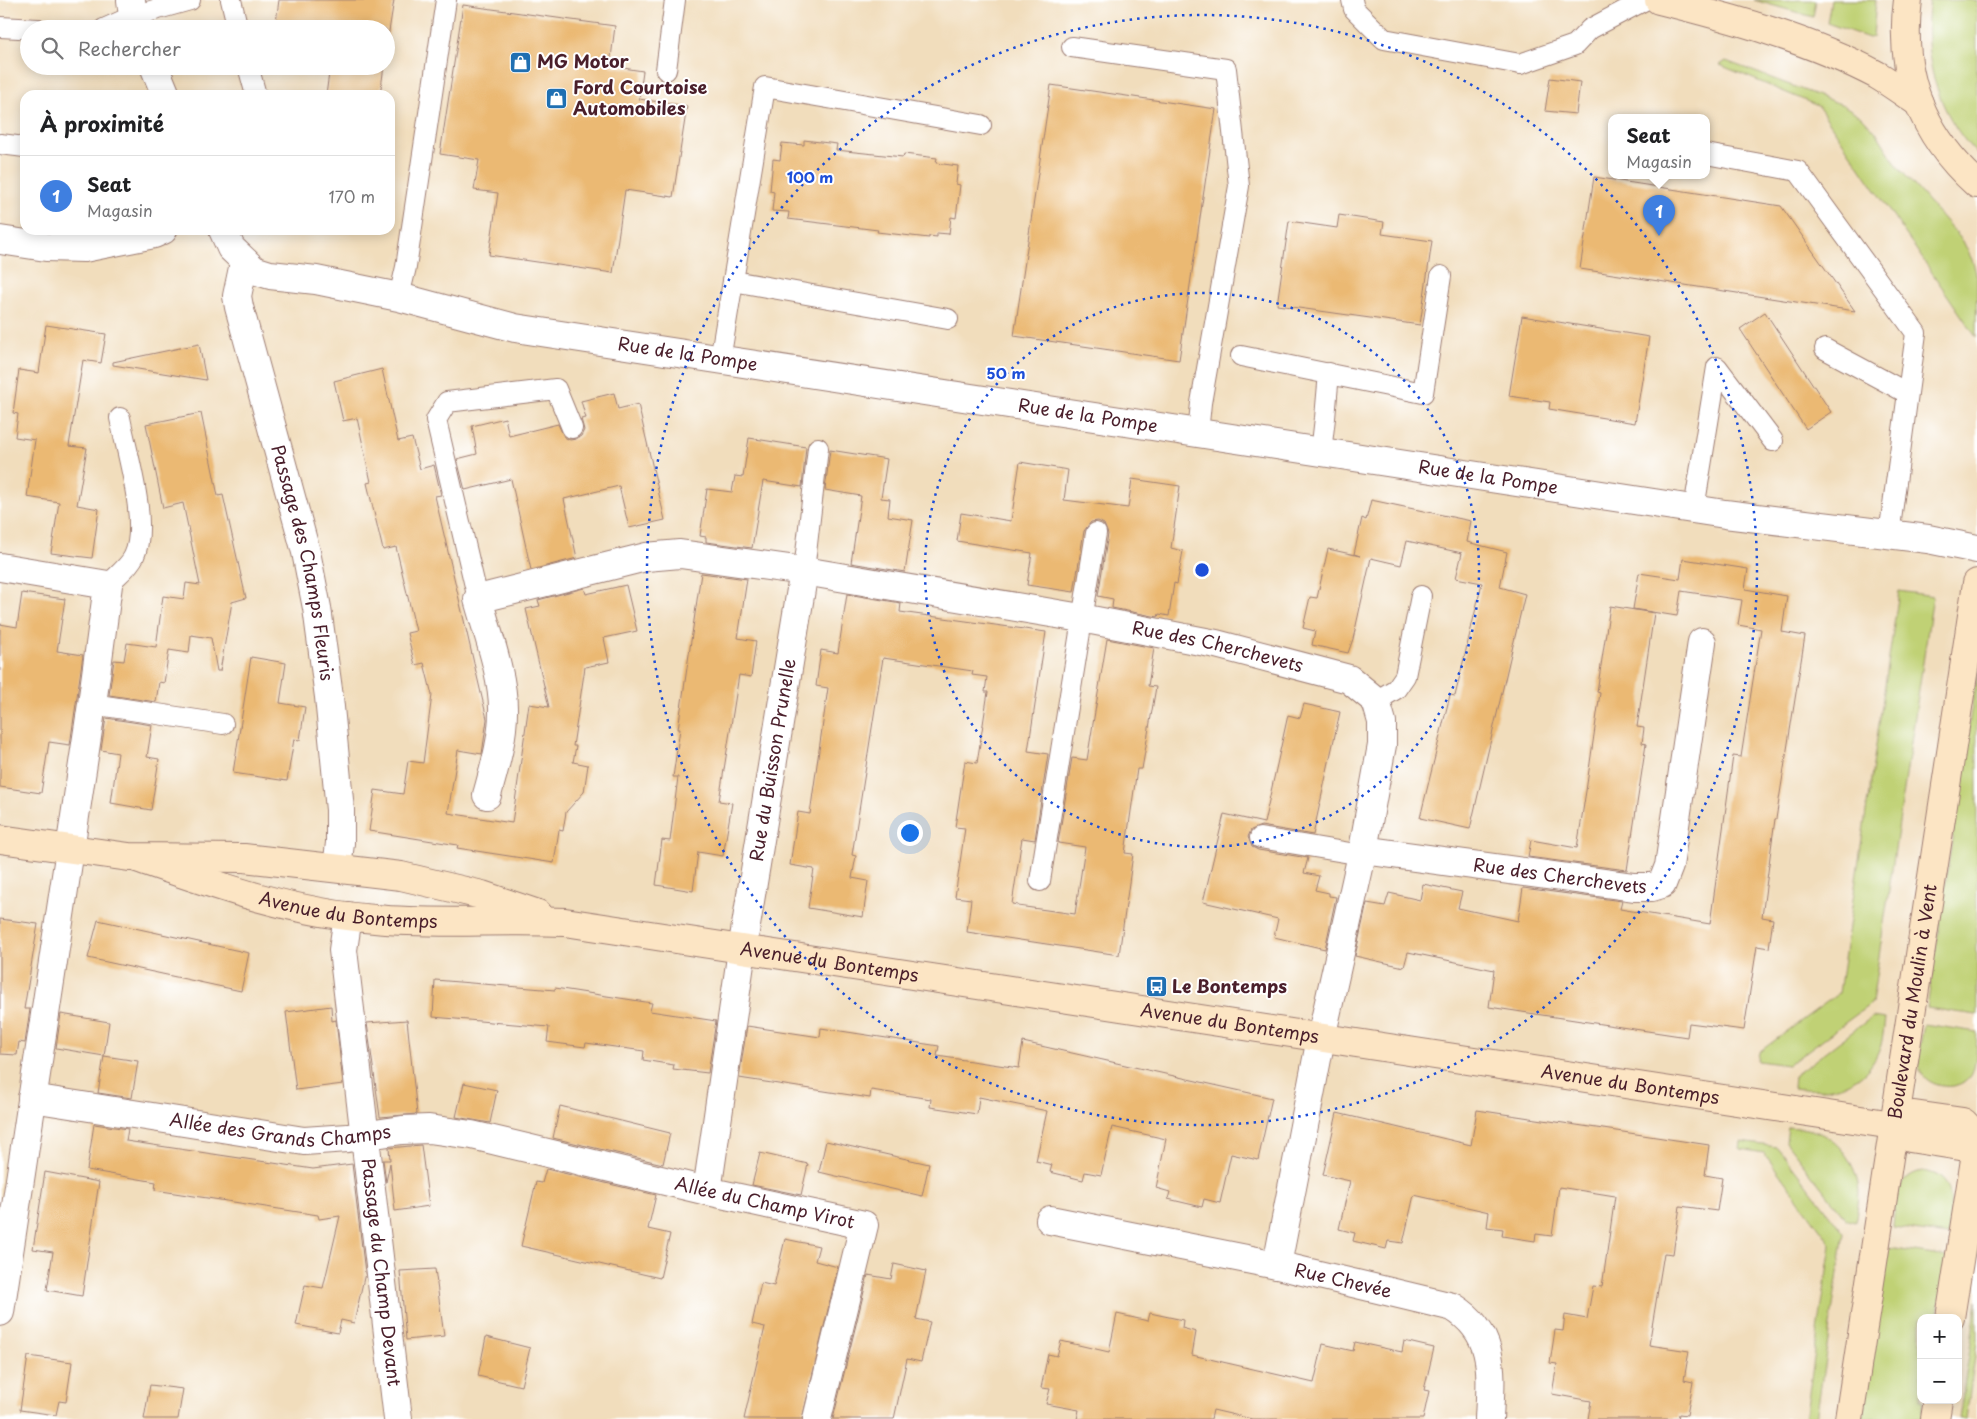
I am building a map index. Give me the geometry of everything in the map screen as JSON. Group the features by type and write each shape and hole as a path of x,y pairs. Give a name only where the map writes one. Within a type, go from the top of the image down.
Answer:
{"street":[{"path":"1659,0 1753,26 1845,59 1878,76 1919,103"},
{"path":"1908,0 1906,21 1908,62 1919,103 1938,140 1950,157 1977,184"},
{"path":"158,75 164,90"},
{"path":"0,240 46,247 84,248 148,235"},
{"name":"Rue de la Pompe","path":"225,235 231,248 244,263 254,270 270,275 316,280 399,297 515,328 1694,509 1928,539 1977,550"},
{"name":"Passage des Champs Fleuris","path":"244,263 237,296 239,307 306,552 317,608 329,697 340,810 340,843 337,868"},
{"path":"487,795 497,759 503,712 498,675 478,599 646,557 680,554 804,571 1081,618"},
{"path":"0,567 108,585 92,704 0,1312"},
{"name":"Rue du Buisson Prunelle","path":"707,1191 742,950 804,571"},
{"name":"Boulevard du Moulin à Vent","path":"1849,1419 1977,583"},
{"name":"Rue des Cherchevets","path":"1081,618 1216,644 1349,679 1376,701"},
{"name":"Rue des Cherchevets","path":"1362,852 1634,887 1652,887 1662,884 1669,866 1702,642"},
{"path":"1321,1038 1362,852 1382,745 1382,722 1376,701"},
{"name":"Avenue du Bontemps","path":"0,838 137,858 244,858 401,876 482,895 565,922"},
{"name":"Avenue du Bontemps","path":"137,858 229,890 298,908 348,916 411,922 565,922 1894,1125"},
{"name":"Passage du Champ Devant","path":"348,916 343,950 398,1419"},
{"name":"Rue Chevée","path":"1321,1038 1277,1265 1453,1307 1466,1315 1478,1328 1486,1344 1490,1361 1488,1419"},
{"name":"Allée des Grands Champs","path":"32,1098 304,1142 402,1130 429,1129 472,1135 529,1148"},
{"path":"1894,1125 1914,1115 1963,1122 1977,1137"},
{"path":"1951,1314 1977,1147"},
{"name":"Allée du Champ Virot","path":"529,1148 707,1191 864,1225 817,1419"},
{"path":"1050,1220 1277,1265"},
{"path":"1935,1419 1937,1404"}],"lane":[{"path":"134,15 190,0"},
{"path":"231,0 236,20"},
{"path":"399,297 406,267 446,0"},
{"path":"666,70 675,0"},
{"path":"1352,0 1354,10 1384,39 1520,64 1575,45 1590,29 1645,0"},
{"path":"0,27 20,28"},
{"path":"1072,47 1226,69 1240,186 1201,403 1198,433"},
{"path":"250,75 255,90"},
{"path":"720,360 765,87 981,125"},
{"path":"0,144 20,146"},
{"path":"1710,155 1798,171 1916,333 1889,535"},
{"path":"1241,356 1423,392 1441,276"},
{"path":"734,281 948,319"},
{"path":"1825,349 1907,393"},
{"path":"1694,509 1717,367 1773,441"},
{"path":"1321,452 1329,373"},
{"path":"478,599 436,420 447,402 556,389 572,428"},
{"path":"108,585 133,558 137,547 140,526 120,418"},
{"name":"Rue du Buisson Prunelle","path":"804,571 818,448"},
{"path":"1040,880 1096,533"},
{"path":"1376,701 1396,689 1405,676 1421,596"},
{"path":"92,704 223,724"},
{"name":"Rue des Cherchevets","path":"1260,838 1362,852"}],"green space":[{"path":"1754,0 1816,0 1813,17"},
{"path":"1831,0 1876,0 1873,37 1869,38 1827,23"},
{"path":"1930,0 1977,0 1977,154 1952,121 1935,83 1930,63 1928,42"},
{"path":"1726,61 1843,105 1862,117 1876,132 1898,167 1963,241 1973,262 1977,277 1976,337 1818,106 1720,65"},
{"path":"1899,591 1933,596 1872,1003 1788,1065 1758,1061 1759,1052 1839,993"},
{"path":"1977,671 1977,1015 1927,1008"},
{"path":"1872,1017 1885,1019 1881,1045 1875,1059 1867,1070 1846,1084 1834,1088 1793,1088 1794,1076"},
{"path":"1924,1024 1977,1032 1974,1065 1972,1074 1967,1080 1961,1084 1945,1086 1937,1085 1924,1076 1920,1070 1919,1060"},
{"path":"1788,1127 1808,1129 1821,1134 1838,1145 1844,1153 1854,1171 1859,1191 1855,1222 1847,1220 1786,1142"},
{"path":"1741,1142 1777,1147 1844,1233 1816,1419 1805,1419 1831,1244 1764,1153 1740,1149"},
{"path":"1922,1171 1934,1174 1942,1179 1947,1186 1951,1204 1948,1235 1893,1227 1896,1201 1901,1185 1913,1174"},
{"path":"1888,1248 1947,1257 1938,1314 1917,1314 1917,1404 1924,1404 1922,1419 1863,1419"},
{"path":"1977,1301 1977,1343 1966,1419 1959,1419"}],"building":[{"path":"279,0 394,0 391,20 276,20"},
{"path":"463,5 615,26 610,66 643,71 639,99 687,106 673,197 625,190 613,273 489,255 498,193 474,190 479,160 440,154"},
{"path":"329,75 383,75 381,90 327,90"},
{"path":"1550,78 1580,82 1576,114 1545,111"},
{"path":"1051,85 1216,109 1179,360 1014,336"},
{"path":"804,140 837,144 836,150 903,157 904,154 937,158 936,163 958,166 956,184 960,185 956,218 951,217 949,234 937,233 937,237 929,236 929,238 877,232 878,230 788,219 789,212 772,211 774,192 770,191 773,159 780,160 782,143 804,145"},
{"path":"1594,177 1781,206 1855,311 1580,269"},
{"path":"1339,215 1384,222 1382,234 1432,241 1420,325 1277,305 1289,221 1337,228"},
{"path":"1765,312 1831,412 1806,429 1740,329"},
{"path":"1522,316 1649,337 1635,423 1549,409 1550,402 1509,396"},
{"path":"46,325 106,334 101,363 83,360 69,446 87,448 77,505 99,509 92,558 51,553 59,502 27,497 35,440 15,437 18,414 13,413 19,370 39,373"},
{"path":"199,344 206,380 113,365 113,362"},
{"path":"382,369 398,441 412,438 420,469 434,465 441,495 435,496 487,719 482,754 458,750 448,813 512,823 529,704 549,707 526,609 540,606 538,600 584,588 586,594 626,585 637,631 604,638 609,662 585,667 573,746 576,746 573,762 588,765 584,792 566,812 563,831 559,830 554,863 457,848 458,845 369,831 375,790 403,794 408,761 423,763 432,695 424,663 415,665 407,633 416,631 396,547 383,550 367,483 371,482 357,418 343,421 334,381"},
{"path":"614,393 618,409 638,404 665,520 629,528 619,486 564,499 577,558 531,570 511,479 465,490 457,459 477,454 472,426 505,418 509,436 558,424 564,437 570,440 576,439 581,436 584,430 581,419 586,418 581,401"},
{"path":"201,413 218,496 223,495 246,598 232,602 220,671 217,671 211,638 191,635 189,653 169,650 164,683 159,682 156,702 109,695 114,660 124,661 127,643 156,647 163,596 184,599 186,583 200,585 183,503 163,508 146,424"},
{"path":"749,438 806,447 802,487 763,481 752,548 706,542 706,537 700,536 707,489 732,492 735,476 743,477"},
{"path":"830,450 887,459 881,498 890,499 888,516 913,520 905,572 851,563 861,496 825,490"},
{"path":"1020,462 1068,470 1064,500 1128,508 1132,479 1180,486 1171,548 1183,551 1177,584 1174,583 1169,616 1159,614 1158,617 1112,608 1113,599 1098,596 1108,534 1104,524 1098,521 1091,522 1084,531 1074,592 1027,585 1032,553 957,541 961,513 1011,521"},
{"path":"1371,500 1471,521 1467,542 1507,552 1500,587 1525,594 1470,829 1420,818 1450,695 1455,696 1482,583 1456,578 1462,553 1407,541 1401,565 1371,558 1353,639 1348,653 1312,645 1315,631 1303,628 1310,597 1317,598 1328,549 1360,556 1354,554 1362,518 1366,520"},
{"path":"1683,559 1748,569 1745,589 1787,596 1782,632 1805,636 1775,819 1762,917 1773,919 1769,948 1757,946 1744,1030 1689,1023 1687,1037 1489,1007 1494,970 1408,952 1404,967 1355,956 1367,903 1385,906 1389,893 1420,900 1423,884 1462,892 1458,908 1518,921 1523,888 1622,901 1620,909 1710,924 1733,756 1741,757 1761,629 1738,625 1742,600 1681,591 1677,616 1633,609 1639,573 1680,579"},
{"path":"701,573 747,579 738,638 756,641 751,677 739,675 719,801 732,803 723,856 698,852 693,891 656,885 662,840 670,841 678,777 673,777 680,729 678,729"},
{"path":"22,593 65,599 57,651 83,655 70,745 49,742 41,793 0,787 0,624 17,627"},
{"path":"847,594 901,603 900,612 1046,632 1028,751 1048,754 1035,840 1022,838 1012,904 1018,906 1075,914 1085,847 1058,843 1072,758 1087,760 1107,639 1154,648 1148,686 1156,687 1142,769 1137,769 1125,853 1133,854 1119,955 967,932 971,899 955,897 965,828 955,827 965,761 977,763 988,692 985,692 987,677 972,675 973,671 883,658 852,855 856,856 852,878 868,881 863,917 808,908 814,869 790,865 798,812 810,814 828,688 816,686 821,650 838,653"},
{"path":"1610,606 1654,613 1637,727 1644,728 1642,743 1646,744 1627,870 1528,857 1531,840 1577,848 1600,693 1597,692"},
{"path":"251,657 286,663 280,703 305,707 300,740 294,739 287,781 233,773"},
{"path":"1304,704 1340,712 1313,835 1261,826 1251,830 1248,837 1252,847 1258,850 1308,858 1304,873 1319,876 1315,890 1329,893 1329,896 1336,897 1325,949 1274,937 1278,919 1203,902 1224,814 1264,823 1288,715 1300,718"},
{"path":"106,718 152,725 147,757 159,759 151,810 111,803 118,753 101,750"},
{"path":"0,919 38,924 24,1009 30,1009 25,1043 19,1042 17,1055 0,1054"},
{"path":"98,920 249,953 241,991 88,958"},
{"path":"435,980 555,990 555,988 652,1003 650,1011 716,1021 708,1073 673,1069 674,1065 643,1060 644,1051 586,1043 585,1047 547,1042 549,1027 433,1017"},
{"path":"331,1006 332,1021 336,1020 343,1084 296,1090 286,1012"},
{"path":"61,1014 109,1022 104,1056 56,1048"},
{"path":"407,1020 417,1114 380,1117 367,1023"},
{"path":"747,1026 820,1037 821,1028 939,1046 937,1056 1019,1068 1023,1042 1272,1098 1258,1160 1231,1154 1220,1203 1204,1199 1202,1207 1168,1199 1170,1192 1156,1188 1166,1139 1112,1127 1101,1175 1085,1172 1083,1180 1050,1172 1052,1165 1036,1161 1047,1111 979,1097 977,1114 930,1107 931,1099 871,1090 870,1098 739,1078"},
{"path":"104,1056 138,1061 132,1098 98,1093"},
{"path":"464,1083 497,1090 490,1123 456,1117"},
{"path":"560,1106 670,1133 663,1164 553,1138"},
{"path":"1477,1110 1709,1145 1705,1175 1722,1178 1717,1211 1680,1206 1673,1254 1664,1253 1649,1345 1689,1351 1684,1380 1693,1382 1687,1415 1679,1414 1678,1419 1588,1419 1591,1401 1552,1394 1557,1364 1550,1363 1555,1330 1563,1331 1565,1315 1587,1319 1593,1286 1602,1287 1615,1196 1559,1187 1552,1236 1536,1234 1535,1241 1502,1236 1503,1229 1487,1227 1489,1212 1414,1195 1403,1243 1388,1241 1386,1249 1353,1241 1355,1233 1339,1229 1350,1181 1323,1175 1337,1113 1471,1145"},
{"path":"94,1124 128,1129 126,1141 313,1169 352,1164 365,1273 354,1323 341,1320 338,1333 296,1325 305,1285 323,1288 340,1216 319,1219 318,1215 155,1190 156,1182 87,1170"},
{"path":"826,1141 929,1164 922,1196 819,1172"},
{"path":"421,1145 429,1206 395,1211 390,1163 386,1182 383,1160 390,1160 389,1148"},
{"path":"760,1153 808,1164 801,1195 752,1185"},
{"path":"546,1169 656,1195 648,1229 670,1234 660,1278 521,1246 536,1182 542,1183"},
{"path":"45,1172 99,1182 82,1296 47,1290 53,1252 33,1249"},
{"path":"785,1239 819,1246 815,1261 838,1267 802,1419 744,1419 765,1327 752,1324 761,1283 774,1286"},
{"path":"894,1264 926,1271 916,1319 930,1322 921,1362 907,1359 894,1419 833,1419 868,1275 891,1279"},
{"path":"435,1269 444,1336 406,1340 400,1271"},
{"path":"1150,1313 1183,1320 1182,1328 1196,1332 1192,1355 1314,1383 1323,1344 1353,1351 1355,1342 1402,1352 1404,1341 1434,1348 1424,1390 1429,1391 1423,1419 1252,1419 1213,1410 1211,1419 1077,1419 1079,1410 1046,1404 1050,1389 1041,1388 1048,1354 1057,1356 1061,1341 1109,1352 1117,1314 1148,1321"},
{"path":"486,1337 530,1348 521,1386 478,1376"},
{"path":"28,1356 72,1362 66,1402 59,1401 56,1415 20,1410"},
{"path":"150,1385 183,1389 178,1419 144,1419"}],"place":[{"name":"MG Motor","path":"521,62"},
{"name":"Ford Courtoise Automobiles","path":"557,98"},
{"name":"Seat","path":"1659,236"},
{"name":"Le Bontemps","path":"1156,987"}]}
